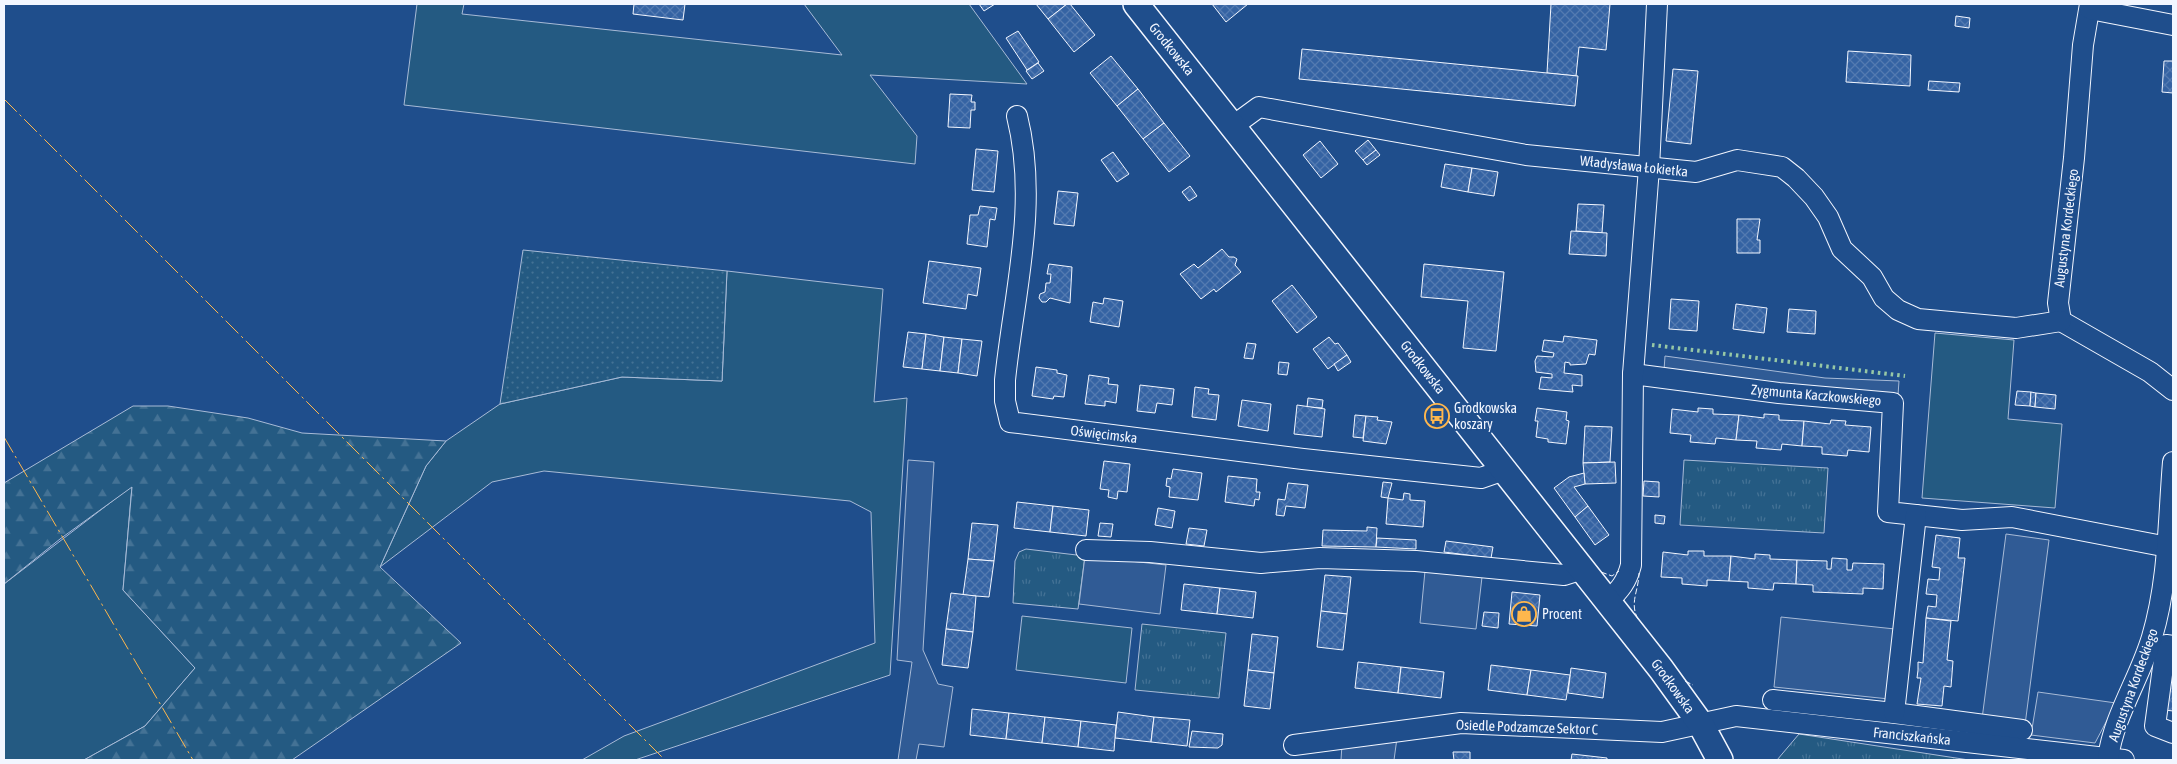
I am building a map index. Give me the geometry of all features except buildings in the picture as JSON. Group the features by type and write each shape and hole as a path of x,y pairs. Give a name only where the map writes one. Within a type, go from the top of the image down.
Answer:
{"main road":[{"name":"Grodkowska","path":"1136,4 1667,676 1700,723 1720,760"}],"street":[{"path":"1608,601 1620,589 1628,576 1631,565 1633,374 1648,168 1657,4"},
{"path":"2090,6 2173,25"},
{"name":"Augustyna Kordeckiego","path":"2061,320 2058,303 2060,267 2074,158 2084,45 2090,6"},
{"name":"Władysława Łokietka","path":"1232,126 1259,107 1526,155 1696,172 1737,160 1782,167 1796,178 1814,197 1828,217 1842,249 1872,277 1884,298 1898,310 1918,318 2016,328 2061,320"},
{"name":"Oświęcimska","path":"1017,116 1024,145 1027,204 1005,380 1005,401 1010,422 1303,459 1481,478 1504,470"},
{"path":"2061,320 2150,372 2173,390"},
{"name":"Zygmunta Kaczkowskiego","path":"1633,374 1779,393 1893,403 1888,512 1962,520 2012,517 2170,547"},
{"name":"Augustyna Kordeckiego","path":"2116,759 2116,723 2144,662 2162,601 2170,547 2173,462"},
{"path":"1894,713 1916,515"},
{"path":"1086,550 1150,552 1261,563 1320,558 1416,561 1564,575 1583,569"},
{"path":"2173,646 2166,645 2155,726 2173,733"},
{"name":"Franciszkańska","path":"1773,700 1894,713 2022,730"},
{"name":"Franciszkańska","path":"1700,723 1736,716 2116,759"},
{"name":"Osiedle Podzamcze Sektor C","path":"1294,745 1461,723 1662,732 1683,729 1700,723"}],"green space":[{"path":"417,4 464,4 462,14 842,55 804,4 969,4 1027,84 870,75 917,136 915,164 404,105"},
{"path":"523,250 727,271 722,381 622,377 500,404"},
{"path":"727,271 883,289 874,402 907,398 890,675 635,760 582,760 624,736 875,643 871,512 850,501 544,471 492,482 380,567 426,466 446,441 500,404 622,377 722,381"},
{"path":"1935,333 2014,340 2008,419 2062,424 2055,508 1922,498"},
{"path":"133,406 168,406 248,418 302,433 446,441 426,466 380,567 461,643 292,760 84,760 145,726 195,668 123,590 132,487 60,539 4,584 4,483"},
{"path":"1684,460 1828,468 1824,533 1680,525"},
{"path":"132,486 123,590 195,668 145,726 84,760 4,760 4,584"},
{"path":"1026,549 1085,556 1078,609 1013,603 1015,561 1019,552"},
{"path":"1022,616 1132,628 1126,683 1016,670"},
{"path":"1142,624 1226,633 1219,698 1135,690"},
{"path":"1799,734 1969,760 1777,760"}],"shaded area":[{"path":"1665,356 1825,378 1899,381 1898,395 1840,392 1664,370"},
{"path":"908,460 934,462 923,650 938,684 953,687 944,747 919,744 916,760 898,760 912,662 897,660"},
{"path":"2006,534 2049,540 2025,725 1982,719"},
{"path":"1085,556 1166,565 1160,614 1079,604"},
{"path":"1425,571 1482,577 1476,629 1420,623"},
{"path":"1781,617 1895,629 1889,699 1774,687"},
{"path":"2038,692 2116,703 2095,743 2031,735"},
{"path":"1397,738 1394,760 1341,760 1342,744"}],"hedge":[{"path":"1652,345 1905,376"}],"fence":[{"path":"1601,572 1612,576 1619,571"},
{"path":"1638,619 1635,613 1634,602 1639,573"},
{"path":"1685,681 1693,685"}],"power":[{"path":"4,99 665,760"},
{"path":"4,437 193,760"}],"place":[{"name":"Grodkowska koszary","path":"1437,416"},
{"name":"Procent","path":"1524,614"}]}
